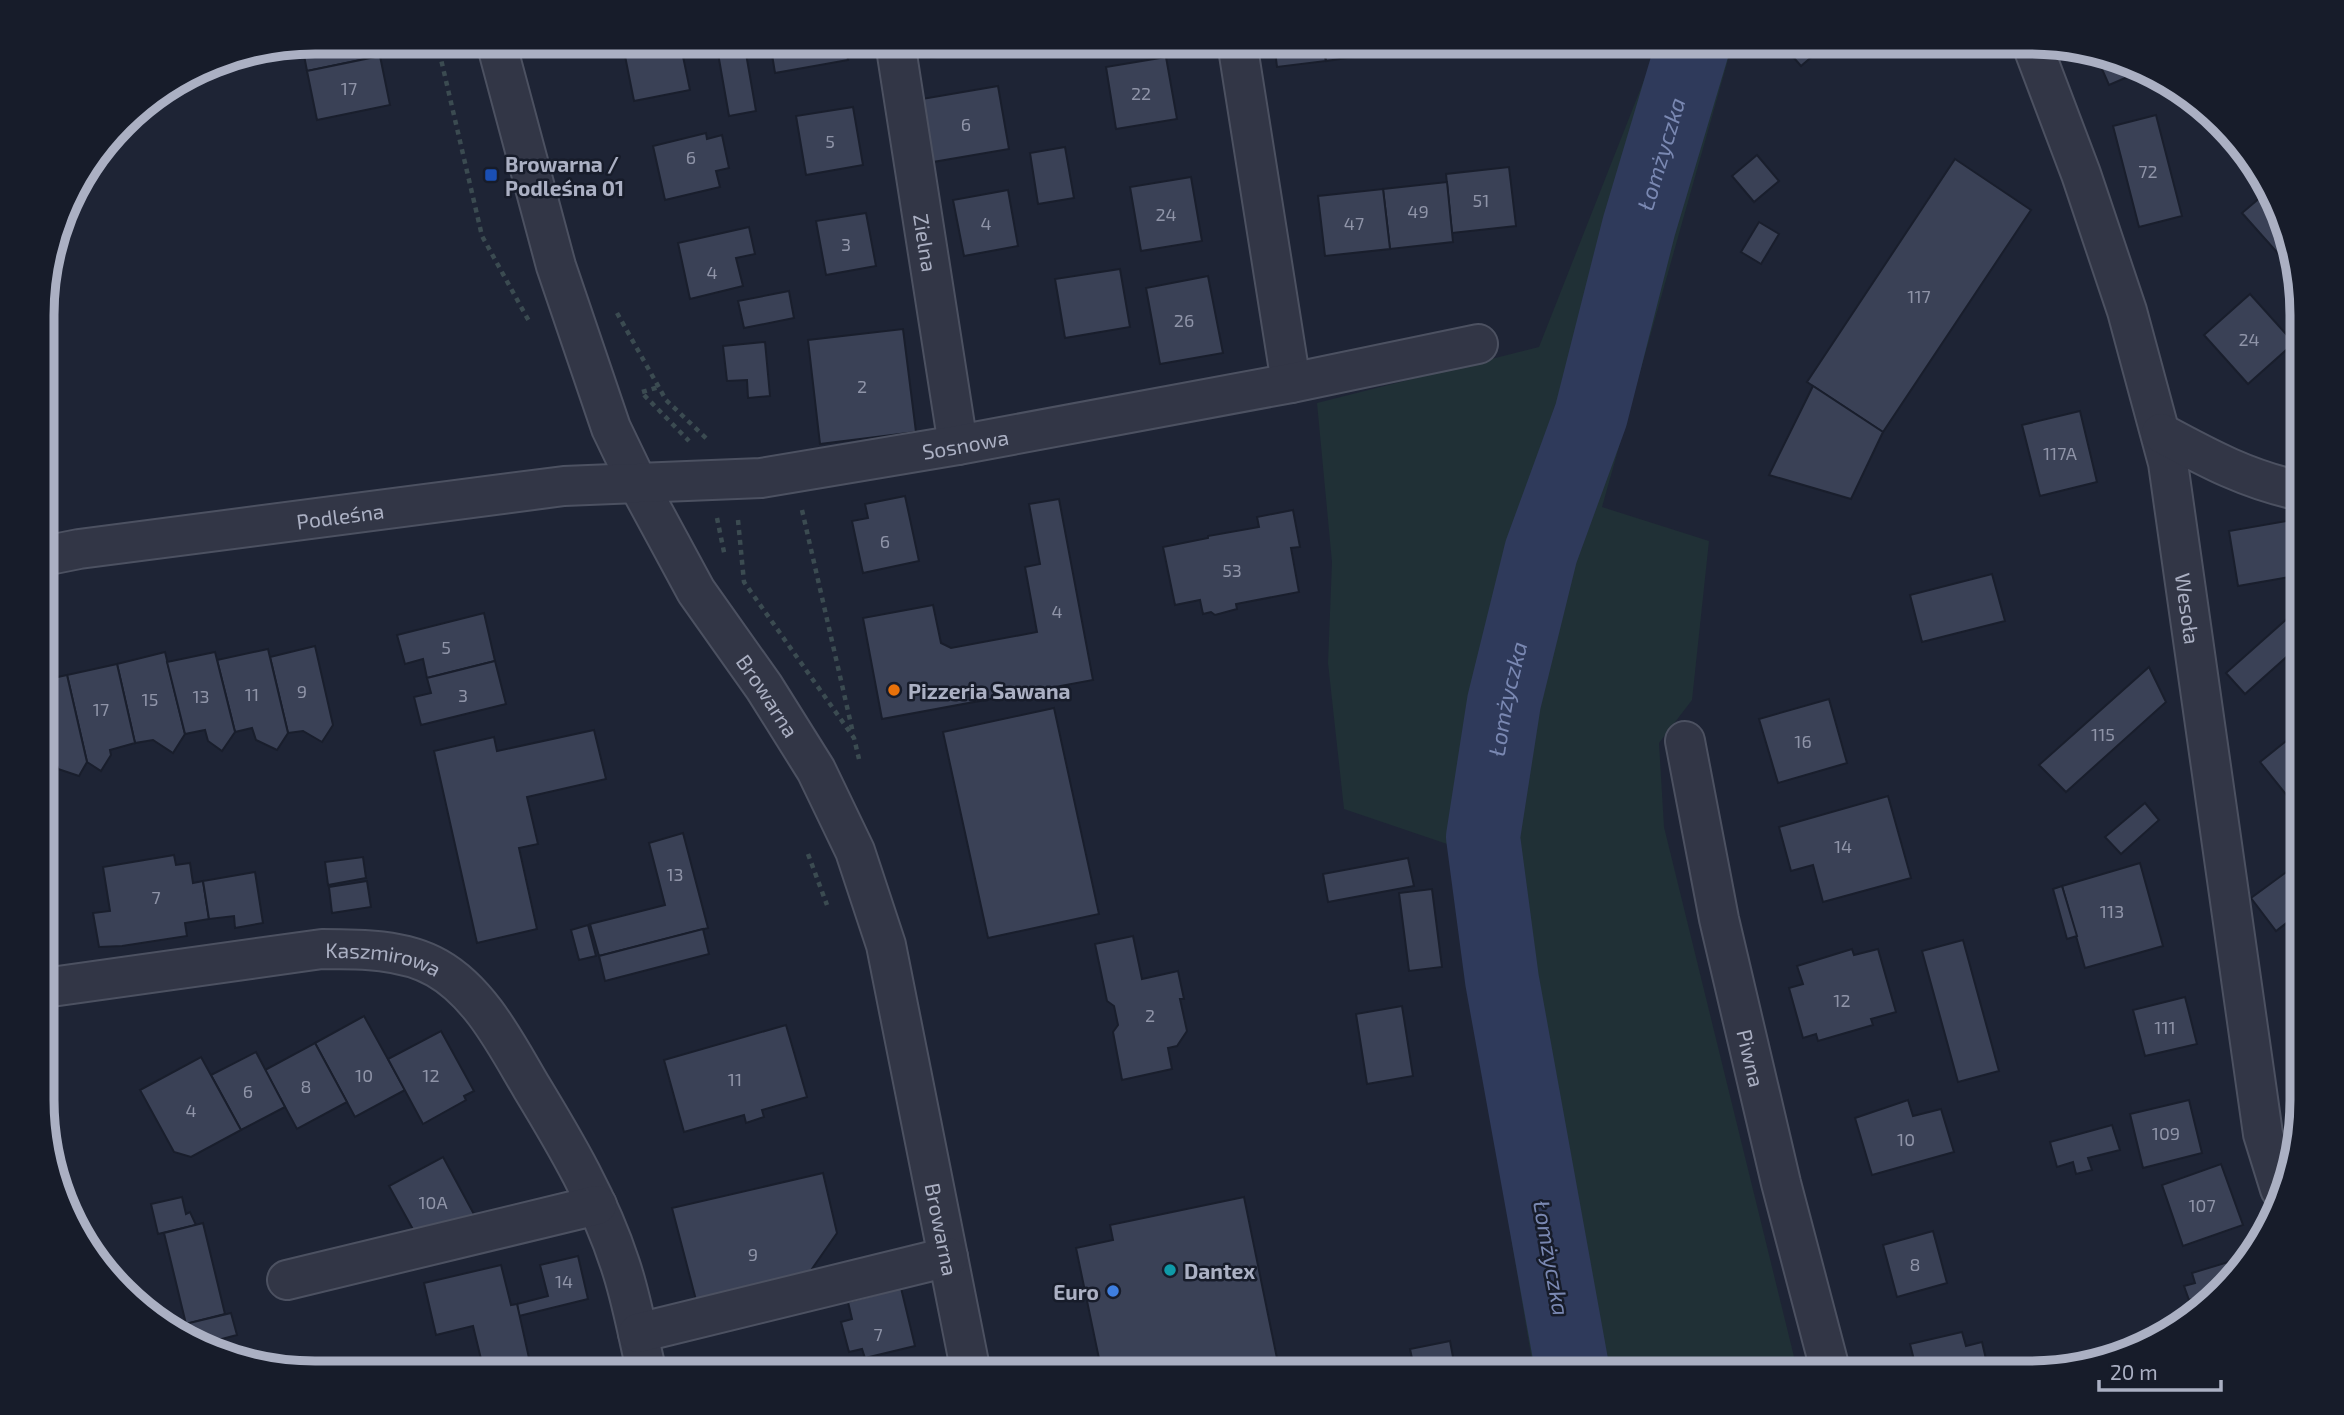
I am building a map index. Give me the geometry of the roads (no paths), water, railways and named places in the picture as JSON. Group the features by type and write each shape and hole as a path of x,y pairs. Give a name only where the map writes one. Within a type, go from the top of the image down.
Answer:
{"street":[{"name":"Browarna","path":"499,54 556,266 611,428 696,591 764,687 816,770 855,851 886,945 969,1361"},
{"name":"Zielna","path":"897,54 958,445"},
{"path":"1239,54 1291,383"},
{"name":"Wesoła","path":"2036,54 2090,199 2127,311 2161,433 2178,526 2263,1134 2277,1180"},
{"name":"Sosnowa","path":"637,482 761,478 958,445 1291,383 1478,344"},
{"path":"2161,433 2219,465 2268,484 2290,489"},
{"name":"Podleśna","path":"54,554 539,490 637,482"},
{"name":"Piwna","path":"1685,741 1723,933 1782,1183 1828,1361"},
{"name":"Kaszmirowa","path":"54,987 323,949 384,953 425,962 447,974 486,1014 545,1110 597,1205 621,1266 645,1361"},
{"path":"287,1280 597,1205"},
{"path":"638,1333 948,1257"}],"waterway":[{"name":"Łomżyczka","path":"1571,1361 1502,980 1483,837 1504,702 1541,552 1591,415 1639,226 1690,54"}],"place":[{"name":"Browarna / Podleśna 01","path":"491,175"},
{"name":"Pizzeria Sawana","path":"894,690"},
{"name":"Dantex","path":"1170,1270"},
{"name":"Euro","path":"1113,1291"}]}
